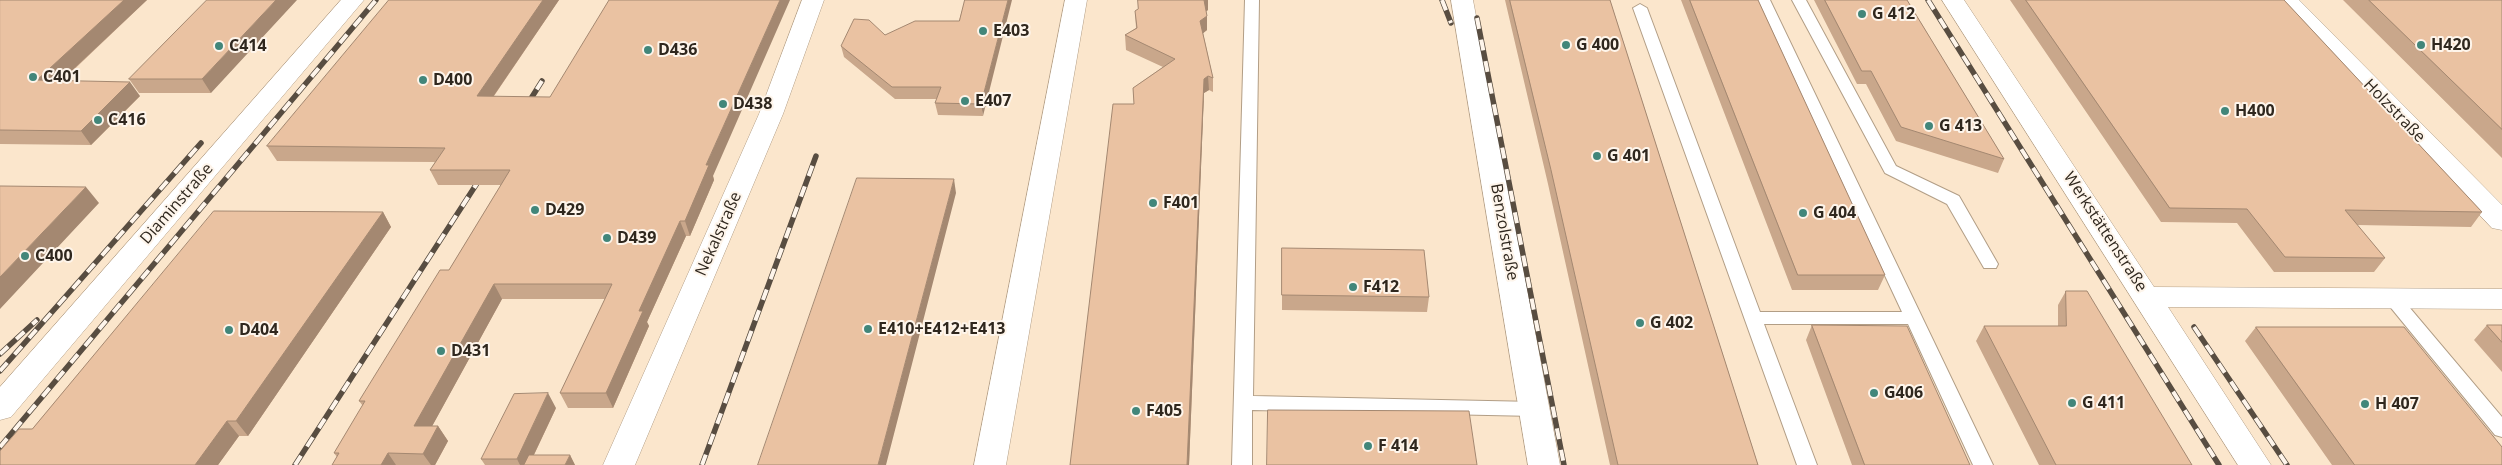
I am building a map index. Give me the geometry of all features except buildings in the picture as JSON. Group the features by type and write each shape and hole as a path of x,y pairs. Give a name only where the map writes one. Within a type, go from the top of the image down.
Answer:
{"street":[{"name":"Diaminstraße","path":"0,408 354,0"},
{"name":"Nekalstraße","path":"620,465 771,114 812,0"},
{"path":"990,465 1076,0"},
{"name":"Benzolstraße","path":"1462,0 1544,465"},
{"name":"Werkstättenstraße","path":"1953,0 2148,297 2255,465"},
{"name":"Holzstraße","path":"2286,0 2502,222"},
{"path":"2148,297 2502,300"}],"lane":[{"path":"1242,465 1252,0"},
{"path":"1763,0 1983,465"},
{"path":"1800,0 1890,169 1953,200 1990,264"},
{"path":"1640,8 1807,465"},
{"path":"2393,299 2502,430"},
{"path":"1753,318 1913,318"},
{"path":"1243,403 1535,409"}],"railway":[{"path":"0,447 376,0"},
{"path":"1442,0 1451,23"},
{"path":"1928,0 2219,465"},
{"path":"1477,18 1564,465"},
{"path":"525,108 542,81"},
{"path":"0,371 201,143"},
{"path":"702,465 816,156"},
{"path":"295,465 483,174"},
{"path":"0,354 37,320"},
{"path":"2194,327 2287,465"}],"place":[{"name":"G 412","path":"1862,14"},
{"name":"E403","path":"983,31"},
{"name":"G 400","path":"1566,45"},
{"name":"H420","path":"2421,45"},
{"name":"C414","path":"219,46"},
{"name":"D436","path":"648,50"},
{"name":"C401","path":"33,77"},
{"name":"D400","path":"423,80"},
{"name":"E407","path":"965,101"},
{"name":"D438","path":"723,104"},
{"name":"H400","path":"2225,111"},
{"name":"C416","path":"98,120"},
{"name":"G 413","path":"1929,126"},
{"name":"G 401","path":"1597,156"},
{"name":"F401","path":"1153,203"},
{"name":"D429","path":"535,210"},
{"name":"G 404","path":"1803,213"},
{"name":"D439","path":"607,238"},
{"name":"C400","path":"25,256"},
{"name":"F412","path":"1353,287"},
{"name":"G 402","path":"1640,323"},
{"name":"E410+E412+E413","path":"868,329"},
{"name":"D404","path":"229,330"},
{"name":"D431","path":"441,351"},
{"name":"G406","path":"1874,393"},
{"name":"G 411","path":"2072,403"},
{"name":"H 407","path":"2365,404"},
{"name":"F405","path":"1136,411"},
{"name":"F 414","path":"1368,446"}]}
